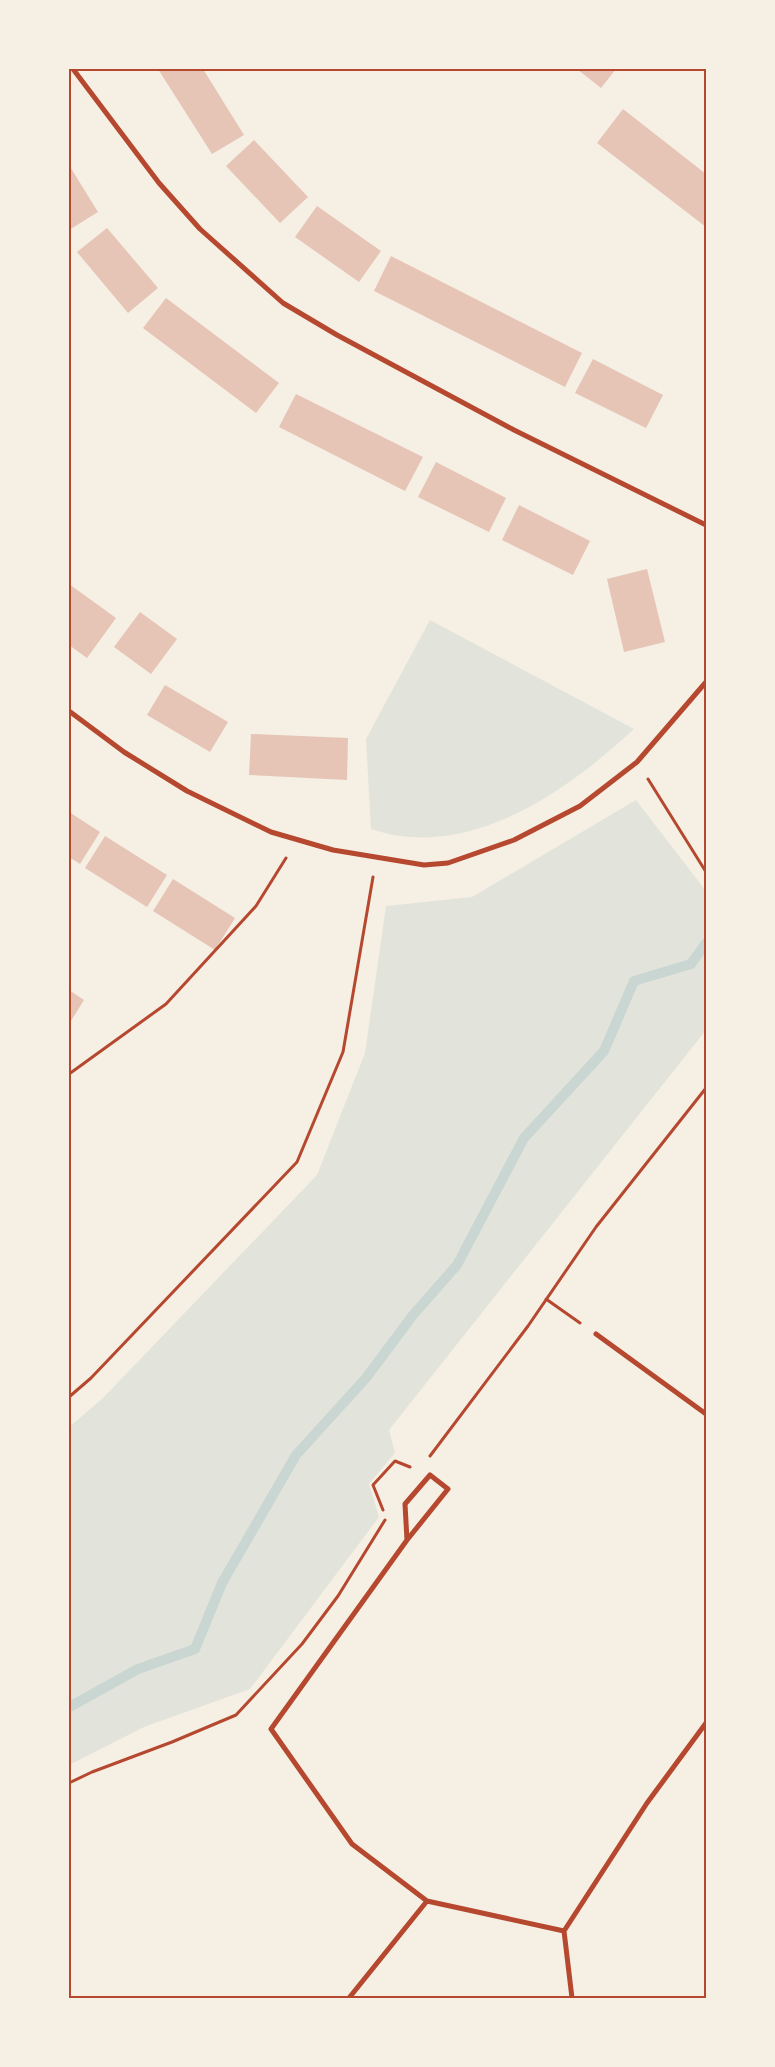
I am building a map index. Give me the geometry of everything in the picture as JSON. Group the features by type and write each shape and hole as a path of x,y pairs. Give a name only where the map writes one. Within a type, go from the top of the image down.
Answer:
{"street":[{"path":"73,69 159,183 200,229 283,303 337,335 514,430 706,525"},
{"path":"69,711 124,752 187,791 271,832 333,850 376,858 424,864 448,863 514,840 580,806 637,762 706,682"},
{"path":"596,1334 706,1414"},
{"path":"408,1540 405,1504 430,1475 448,1489 408,1540 271,1729 352,1844 427,1901 564,1931"},
{"path":"572,1998 564,1931 647,1803 706,1723"},
{"path":"349,1998 427,1901"}],"path":[{"path":"637,762 705,871"},
{"path":"69,1074 166,1004 256,906 297,839"},
{"path":"69,1397 91,1378 297,1162 343,1052 376,858"},
{"path":"546,1299 596,1334"}],"shaded area":[{"path":"430,620 634,729 578,776 546,797 513,815 479,828 443,836 407,837 371,829 366,739"},
{"path":"636,800 706,891 706,1030 389,1430 395,1453 369,1484 379,1517 250,1689 144,1727 69,1765 69,1427 102,1399 317,1175 365,1053 386,906 472,897"}],"building":[{"path":"158,69 203,69 244,135 212,154"},
{"path":"577,69 616,69 601,88"},
{"path":"623,109 706,174 706,227 597,143"},
{"path":"254,140 308,197 280,223 226,166"},
{"path":"69,165 98,212 69,230"},
{"path":"317,206 381,251 359,282 295,237"},
{"path":"107,228 158,288 128,313 77,252"},
{"path":"391,256 582,353 565,387 374,291"},
{"path":"166,298 279,383 256,413 143,328"},
{"path":"593,359 663,395 646,428 575,393"},
{"path":"296,394 423,457 405,491 279,427"},
{"path":"436,462 506,498 489,532 418,497"},
{"path":"519,505 590,541 573,575 502,540"},
{"path":"647,569 665,642 624,652 607,579"},
{"path":"69,584 116,618 87,658 69,645"},
{"path":"140,612 177,639 151,674 114,647"},
{"path":"165,685 228,722 210,752 147,715"},
{"path":"251,734 348,738 347,780 249,775"},
{"path":"69,812 100,832 80,864 69,857"},
{"path":"105,836 167,875 147,907 85,868"},
{"path":"173,879 235,918 215,950 153,911"},
{"path":"69,990 84,1000 69,1024"}],"waterway":[{"path":"69,1705 71,1706 138,1669 195,1649 222,1583 296,1455 366,1378 413,1315 457,1265 524,1138 604,1051 634,981 691,964 706,943"}]}
